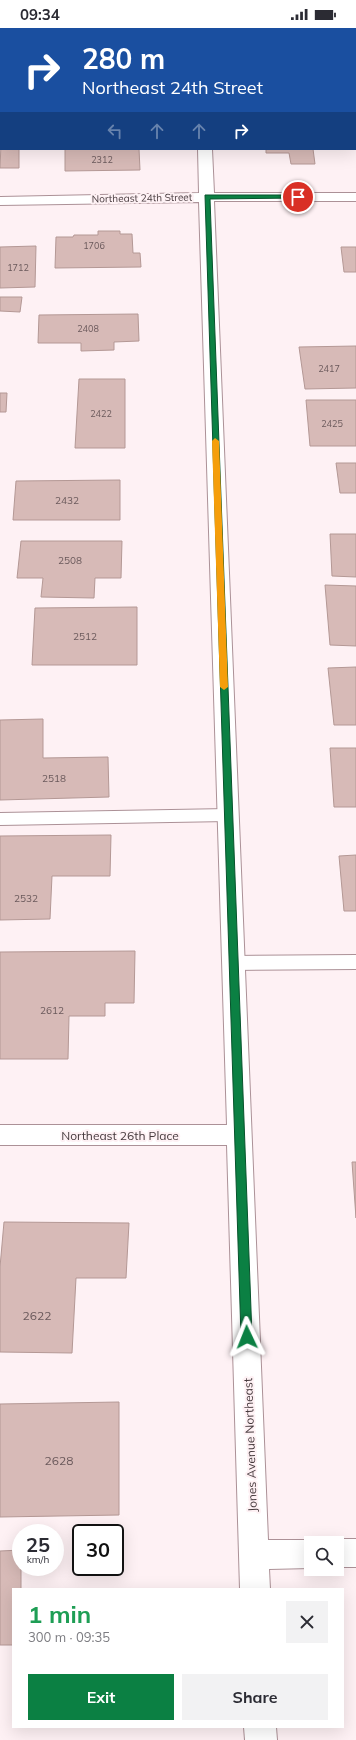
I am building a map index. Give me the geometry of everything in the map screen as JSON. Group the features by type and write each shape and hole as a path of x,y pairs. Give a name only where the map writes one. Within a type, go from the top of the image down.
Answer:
{"street":[{"name":"Jones Avenue Northeast","path":"205,150 255,1588"},
{"name":"Northeast 24th Street","path":"0,201 207,197 356,197"},
{"name":"Northeast 26th Place","path":"0,1135 240,1135"},
{"path":"344,1553 356,1552"},
{"path":"254,1555 304,1554"},
{"path":"260,1728 261,1740"}],"lane":[{"path":"0,818 228,815"},
{"path":"233,962 356,962"}],"building":[{"path":"1,150 19,150 19,168 0,168"},
{"path":"65,150 139,150 140,170 65,171"},
{"path":"266,150 313,150 315,164 291,164 289,153 266,153"},
{"path":"98,231 120,231 120,234 132,234 133,253 140,253 141,267 55,268 56,237 98,235"},
{"path":"36,246 35,287 0,288 0,247"},
{"path":"341,247 356,247 356,272 344,272"},
{"path":"0,297 22,297 20,312 0,311"},
{"path":"138,314 139,341 114,342 114,350 81,351 81,343 38,343 39,315"},
{"path":"356,346 356,388 305,389 299,347"},
{"path":"79,379 125,379 125,448 75,448"},
{"path":"0,393 7,393 6,412 0,412"},
{"path":"306,400 356,400 356,446 310,446"},
{"path":"336,463 356,463 356,493 340,493"},
{"path":"120,480 120,520 13,520 16,481"},
{"path":"330,534 356,534 356,577 332,576"},
{"path":"21,541 122,541 121,578 95,578 94,598 41,597 43,578 17,578"},
{"path":"325,585 356,586 356,646 330,645"},
{"path":"137,607 137,665 32,665 35,608"},
{"path":"356,667 356,725 334,725 328,668"},
{"path":"43,719 43,758 108,757 109,797 0,800 0,720"},
{"path":"330,748 356,748 356,807 334,807"},
{"path":"111,835 110,876 52,876 50,919 0,920 0,836"},
{"path":"356,855 356,911 344,911 339,856"},
{"path":"135,951 134,1003 105,1003 105,1016 69,1016 68,1059 0,1059 0,952"},
{"path":"352,1162 356,1162 356,1218"},
{"path":"4,1222 129,1223 126,1278 76,1278 72,1353 0,1352 0,1267"},
{"path":"119,1402 119,1515 0,1517 0,1404"},
{"path":"12,1550 12,1576 21,1576 21,1588 12,1588 12,1645 0,1645 0,1551"}],"slow traffic":[{"path":"215,441 224,687"}],"route":[{"path":"247,1337 207,197 298,197"}]}
